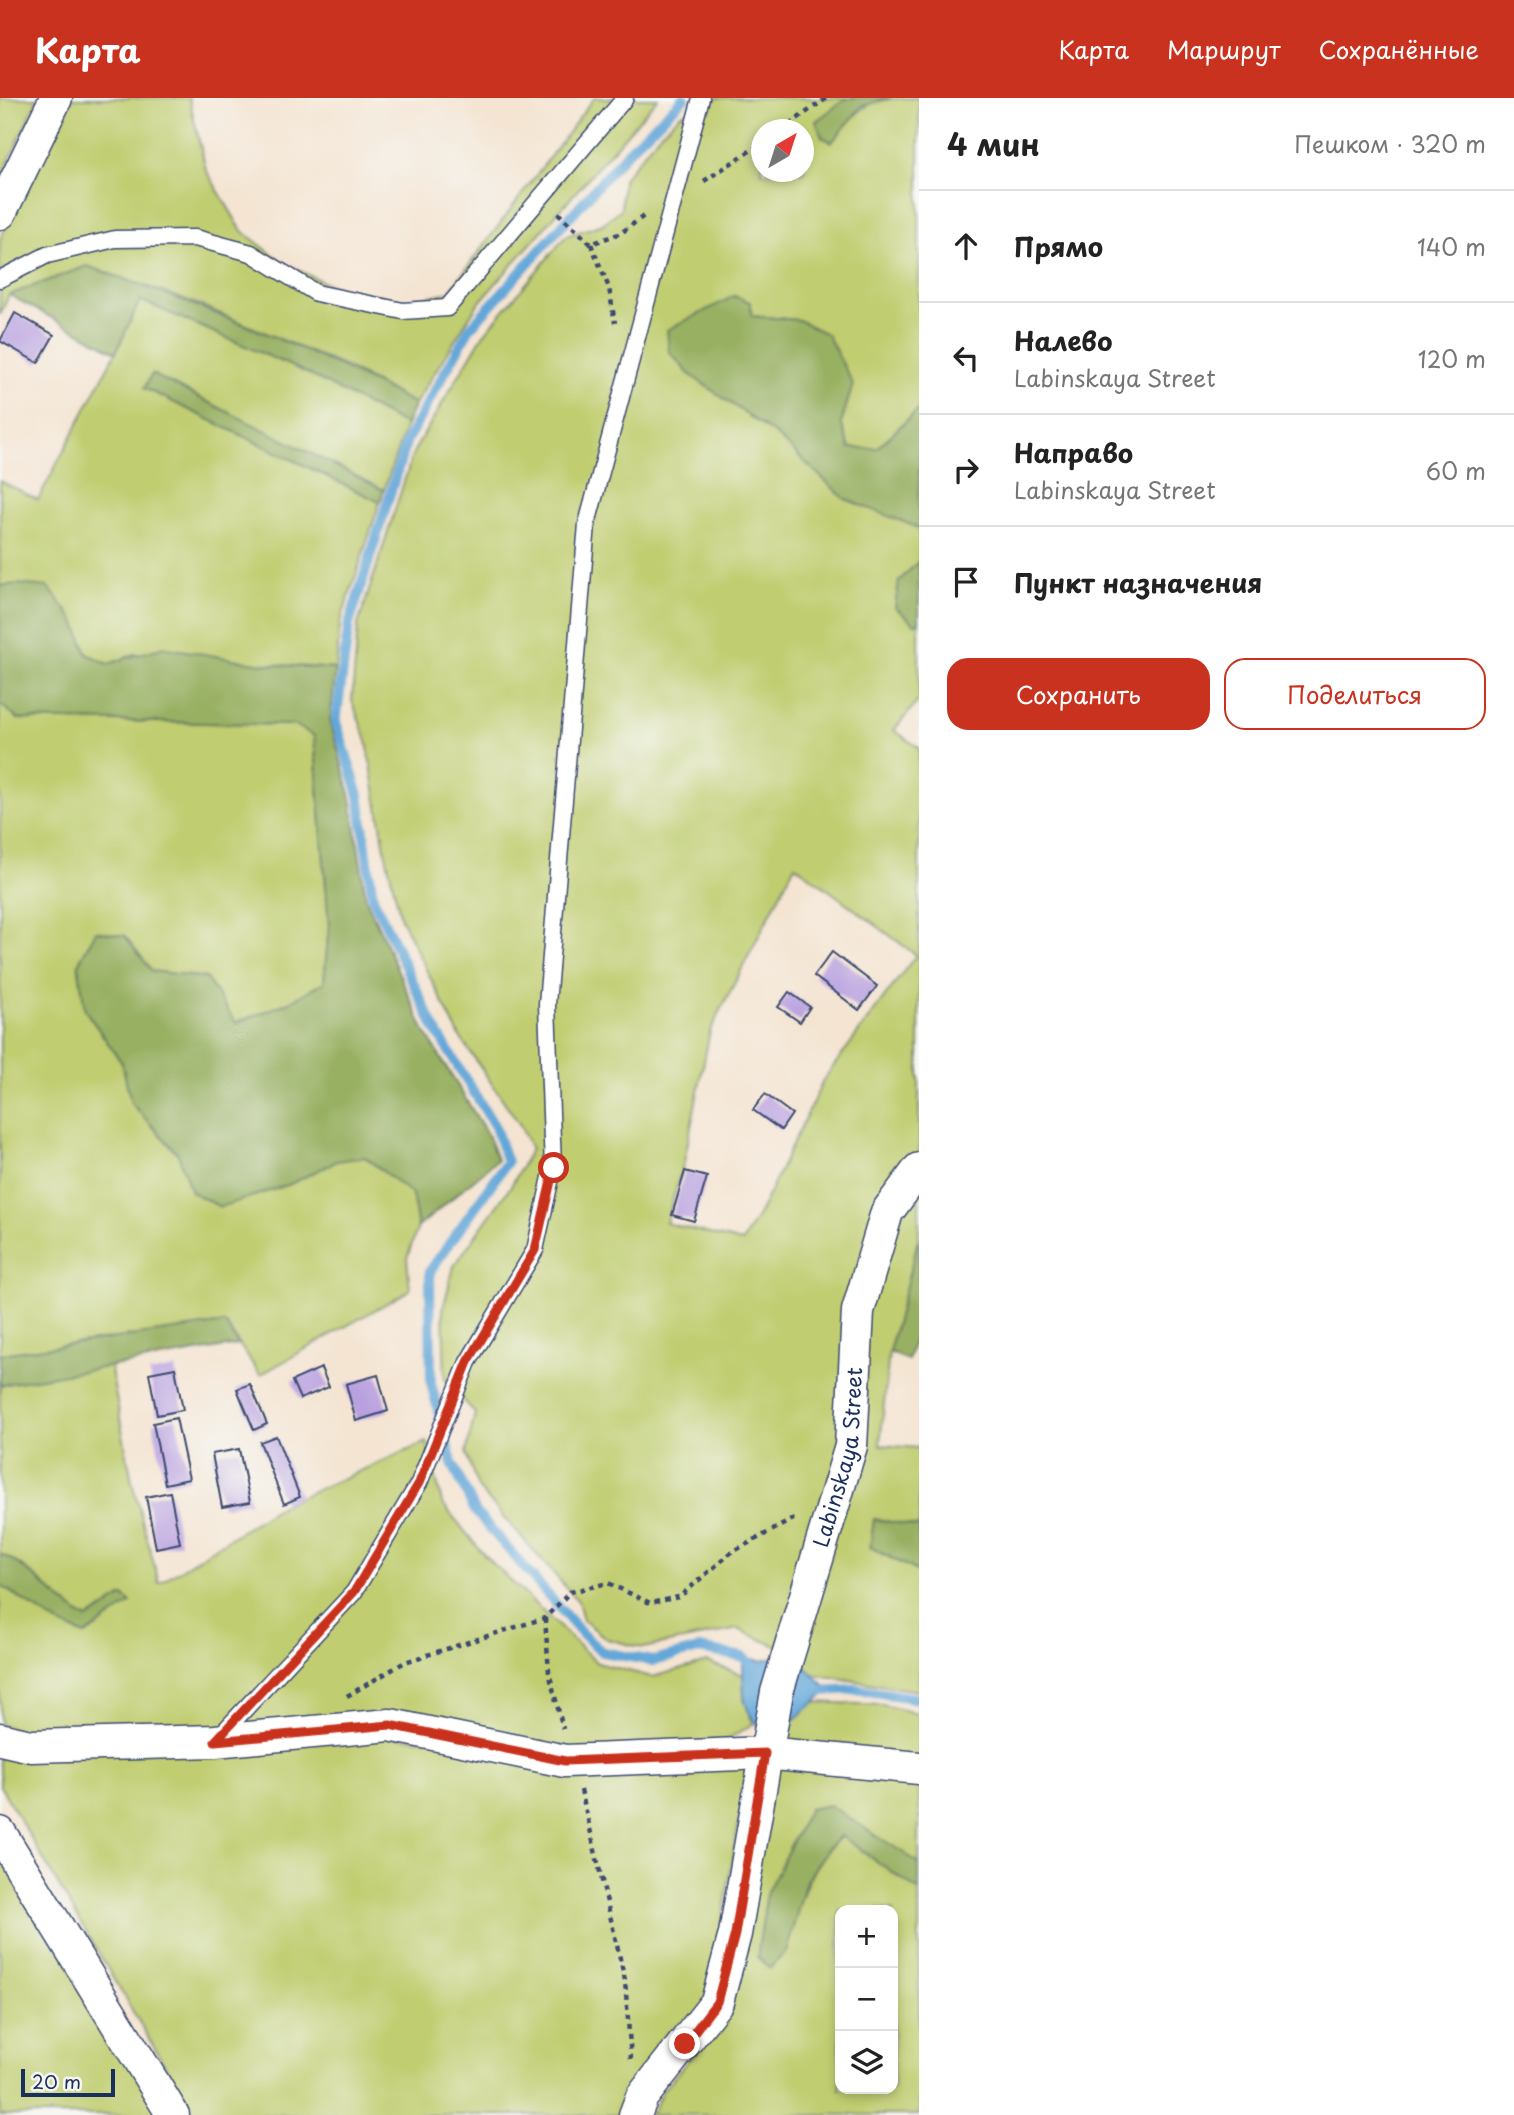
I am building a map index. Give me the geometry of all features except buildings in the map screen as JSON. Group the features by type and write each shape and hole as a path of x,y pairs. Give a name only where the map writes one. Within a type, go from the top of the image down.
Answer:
{"street":[{"path":"0,214 56,98"},
{"name":"Labinskaya Street","path":"639,2106 717,2002 735,1934 777,1692 851,1446 858,1311 887,1212 919,1169"},
{"path":"0,1740 31,1746 215,1741 390,1725 565,1761 765,1753 919,1768"},
{"path":"0,1833 173,2115"}],"lane":[{"path":"0,279 47,255 115,239 195,238 251,253 316,293 403,311 447,308 625,98"},
{"path":"215,1741 354,1592 419,1483 468,1362 535,1250 554,1168 547,1004 587,524 701,98"}],"path":[{"path":"797,119 827,98"},
{"path":"554,209 583,236"},
{"path":"591,244 609,288 615,325"},
{"path":"342,1699 405,1661 545,1619 570,1592 608,1583 650,1603 679,1597 732,1552 806,1513 838,1489"},
{"path":"545,1619 549,1672 561,1724 579,1760 582,1801 625,1980 631,2063 639,2106"}],"green space":[{"path":"0,98 38,98 0,180"},
{"path":"67,98 189,98 206,170 242,231 285,264 338,289 407,301 449,292 594,98 658,98 477,305 415,404 348,368 200,305 87,266 9,295 0,315 0,239"},
{"path":"717,98 847,98 832,142 868,105 888,99 919,98 919,409 877,448 849,449 841,423 853,384 799,320 751,316 734,296 708,312 688,373 777,436 845,499 919,528 919,561 899,581 915,623 919,622 919,700 894,730 919,748 919,1156 879,1210 843,1449 778,1647 738,1629 643,1648 607,1639 583,1620 578,1601 478,1488 466,1453 475,1413 445,1379 443,1309 454,1266 511,1186 531,1149 520,1125 460,1037 401,919 386,855 367,741 352,701 358,625 414,451 483,335 566,236 603,224 621,209 623,179 660,133 681,114","holes":["795,865 916,955 824,1079 759,1214 742,1242 666,1223 684,1162 710,1031"]},
{"path":"847,98 891,98 862,106 832,142 822,137 816,121"},
{"path":"87,266 171,296 335,364 415,404 406,425 305,372 140,300 116,352 9,295"},
{"path":"734,296 750,302 752,316 799,320 827,334 853,384 841,423 850,448 877,448 919,409 919,528 845,499 777,436 688,373 669,351 667,330"},
{"path":"140,300 305,372 406,425 384,490 152,374 145,388 380,502 340,623 336,669 134,654 109,664 87,654 75,621 18,584 0,586 0,481 38,500 116,352"},
{"path":"152,374 384,490 380,502 144,388"},
{"path":"919,561 919,622 915,624 895,607 899,581"},
{"path":"18,584 48,587 75,621 87,654 108,664 163,647 262,664 336,669 330,720 351,798 366,899 425,1032 487,1134 497,1160 418,1227 412,1194 365,1157 337,1161 288,1185 220,1207 191,1192 178,1154 131,1103 122,1063 85,1010 78,964 96,931 125,936 152,971 206,978 236,1023 289,1002 324,982 329,925 314,736 295,725 18,719 0,704 0,586"},
{"path":"0,704 18,719 295,725 314,736 329,925 324,982 289,1002 235,1023 206,978 152,971 125,936 85,1010 122,1063 132,1103 178,1154 192,1192 288,1185 337,1160 365,1157 412,1194 418,1227 407,1258 410,1290 260,1375 225,1323 0,1354"},
{"path":"919,1184 919,1236 889,1352 880,1445 919,1448 919,1527 874,1519 873,1533 880,1553 919,1572 919,1691 812,1674 801,1662 863,1317 895,1215"},
{"path":"919,1236 919,1322 908,1360 889,1352"},
{"path":"225,1323 238,1345 0,1385 0,1354"},
{"path":"110,1365 132,1482 159,1583 284,1504 427,1442 442,1503 484,1555 597,1663 652,1677 707,1662 743,1675 744,1699 753,1724 723,1742 554,1752 383,1716 193,1732 27,1735 0,1724 0,1585 56,1622 85,1635 130,1603 123,1596 87,1619 34,1576 0,1554 0,1385"},
{"path":"874,1519 919,1527 919,1572 870,1547"},
{"path":"0,1554 34,1576 87,1619 123,1596 131,1603 85,1635 56,1622 0,1585"},
{"path":"814,1702 883,1705 919,1714 919,1863 829,1806 809,1809 786,1952 799,1905 811,1875 829,1848 842,1836 919,1891 919,2115 650,2115 663,2090 721,2021 784,1728"},
{"path":"378,1736 749,1761 709,1998 625,2115 194,2115 0,1786 0,1754"},
{"path":"829,1805 919,1863 919,1891 841,1836 828,1848 806,1881 786,1952 770,1968 757,1957 767,1892 809,1809"},
{"path":"0,1853 165,2115 0,2115"}],"water":[{"path":"788,1655 801,1662 829,1690 784,1728 769,1734 760,1727 748,1710 744,1690 743,1657 761,1661"}],"waterway":[{"path":"684,98 635,144 470,328 407,440 349,624 336,722 359,795 373,898 434,1027 495,1127 507,1162 430,1271 431,1383 452,1463 475,1511 582,1634 602,1652 653,1661 699,1649 743,1657 752,1666"},
{"path":"819,1691 856,1689 919,1699"}],"route":[{"path":"554,1168 535,1250 468,1362 419,1483 354,1592 215,1741 390,1725 565,1761 765,1753 735,1934 717,2002 685,2044"}]}
